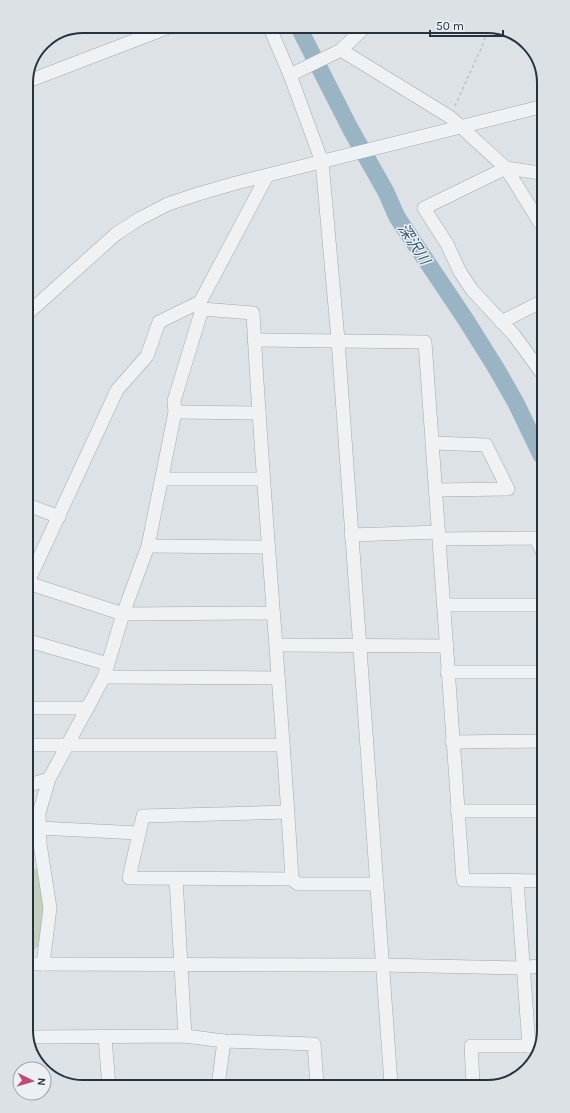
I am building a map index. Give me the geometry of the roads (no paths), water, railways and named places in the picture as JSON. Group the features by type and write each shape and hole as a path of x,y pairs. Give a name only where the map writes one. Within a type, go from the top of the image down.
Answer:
{"street":[{"path":"33,79 154,33"},
{"path":"272,33 291,75 322,162 338,340 391,1080"},
{"path":"291,75 341,50 359,33"},
{"path":"341,50 450,117 506,168 537,218"},
{"path":"33,309 116,234 139,219 168,204 198,194 267,176 537,108"},
{"path":"537,173 506,168 424,208 447,244 460,272 472,290 525,348 537,366"},
{"path":"43,964 50,908 40,844 39,813 49,779 104,677 123,614 148,546 175,412 174,400 201,305 267,176"},
{"path":"501,322 537,304"},
{"path":"33,572 117,390 147,356 159,322 201,305 253,313 263,479 277,645 292,879"},
{"path":"254,340 425,342 440,536 447,646 447,672 463,880 537,881"},
{"path":"175,412 259,413"},
{"path":"433,443 486,444 508,489 436,490"},
{"path":"162,479 263,479"},
{"path":"33,507 59,517"},
{"path":"351,535 536,538 537,540"},
{"path":"148,546 268,547"},
{"path":"33,584 123,614 274,613"},
{"path":"444,606 537,604"},
{"path":"33,642 108,664"},
{"path":"277,645 447,646"},
{"path":"447,672 537,672"},
{"path":"104,677 278,678"},
{"path":"33,708 88,708"},
{"path":"452,742 537,741"},
{"path":"33,745 283,745"},
{"path":"33,784 49,779"},
{"path":"457,811 537,811"},
{"path":"288,812 143,816 129,878 292,879 298,884 377,884"},
{"path":"40,828 138,833"},
{"path":"176,879 185,1036"},
{"path":"474,1080 471,1046 534,1046 524,968 517,881"},
{"path":"33,964 382,965 524,968 537,966"},
{"path":"34,1037 185,1036 224,1041 314,1044 317,1080"},
{"path":"105,1037 108,1080"},
{"path":"219,1080 224,1041"}],"waterway":[{"name":"深沢川","path":"302,33 351,130 386,192 397,217 466,320 496,368 516,403 537,447"}]}
